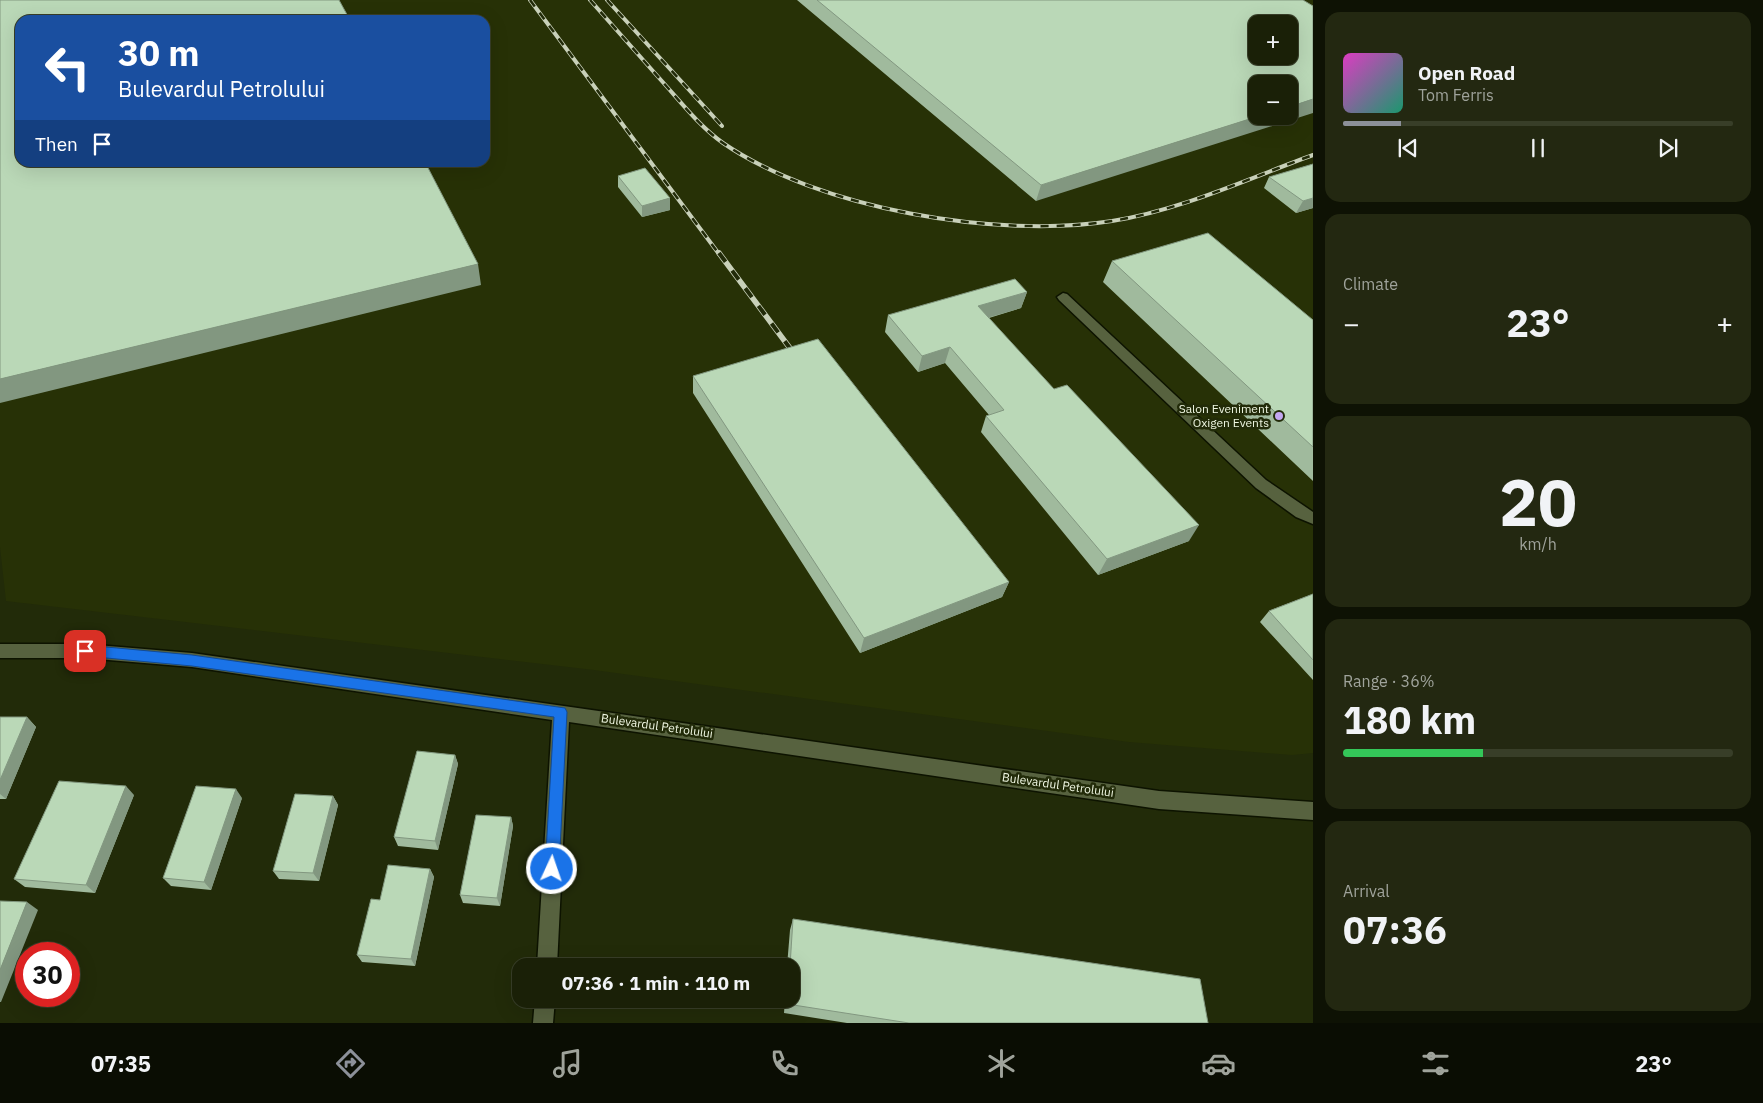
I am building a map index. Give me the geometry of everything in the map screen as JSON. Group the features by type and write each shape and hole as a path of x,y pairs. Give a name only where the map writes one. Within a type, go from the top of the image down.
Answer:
{"street":[{"path":"1063,297 1261,484 1301,513 1313,518"},
{"name":"Bulevardul Petrolului","path":"0,651 85,651 192,660 1158,800 1313,811"},
{"path":"547,958 561,712"},
{"path":"543,1023 544,1008"}],"shaded area":[{"path":"0,0 1313,0 1313,753 1292,755 1129,742 594,670 6,601 0,547"}],"building":[{"path":"0,0 339,0 347,15 15,15 15,167 428,167 478,264 0,379"},
{"path":"817,0 1303,0 1313,6 1313,99 1298,104 1298,75 1248,75 1248,119 1041,185"},
{"path":"1313,164 1313,198 1303,201 1269,177"},
{"path":"645,168 670,198 642,206 618,176"},
{"name":"Salon Eveniment Oxigen Events","path":"1208,233 1313,320 1313,447 1112,261"},
{"path":"1015,279 1027,292 978,306 1054,389 1067,385 1199,525 1107,559 986,416 1004,410 950,347 922,356 888,315"},
{"path":"818,339 1009,582 864,638 693,376"},
{"path":"1313,594 1313,660 1269,611"},
{"path":"0,717 27,717 0,780"},
{"path":"417,751 455,755 435,841 394,837"},
{"path":"59,781 126,786 86,885 14,879"},
{"path":"196,786 236,789 204,882 163,878"},
{"path":"295,794 333,796 313,873 273,871"},
{"path":"476,815 511,817 497,898 460,895"},
{"path":"388,865 430,869 411,959 357,955 371,899 380,900"},
{"path":"0,901 27,902 0,970"},
{"path":"793,919 1200,979 1208,1023 909,1023 800,1006 800,958 791,958"}],"railway":[{"path":"530,0 719,254"},
{"path":"590,0 690,113 723,143 763,166 808,186 858,201 910,213 964,222 1016,226 1066,226 1112,221 1189,202 1313,155"},
{"path":"607,0 722,126"},
{"path":"719,253 798,359"}],"place":[{"name":"Salon Eveniment Oxigen Events","path":"1279,416"}],"route":[{"path":"85,651 192,660 561,712 552,869"}]}
